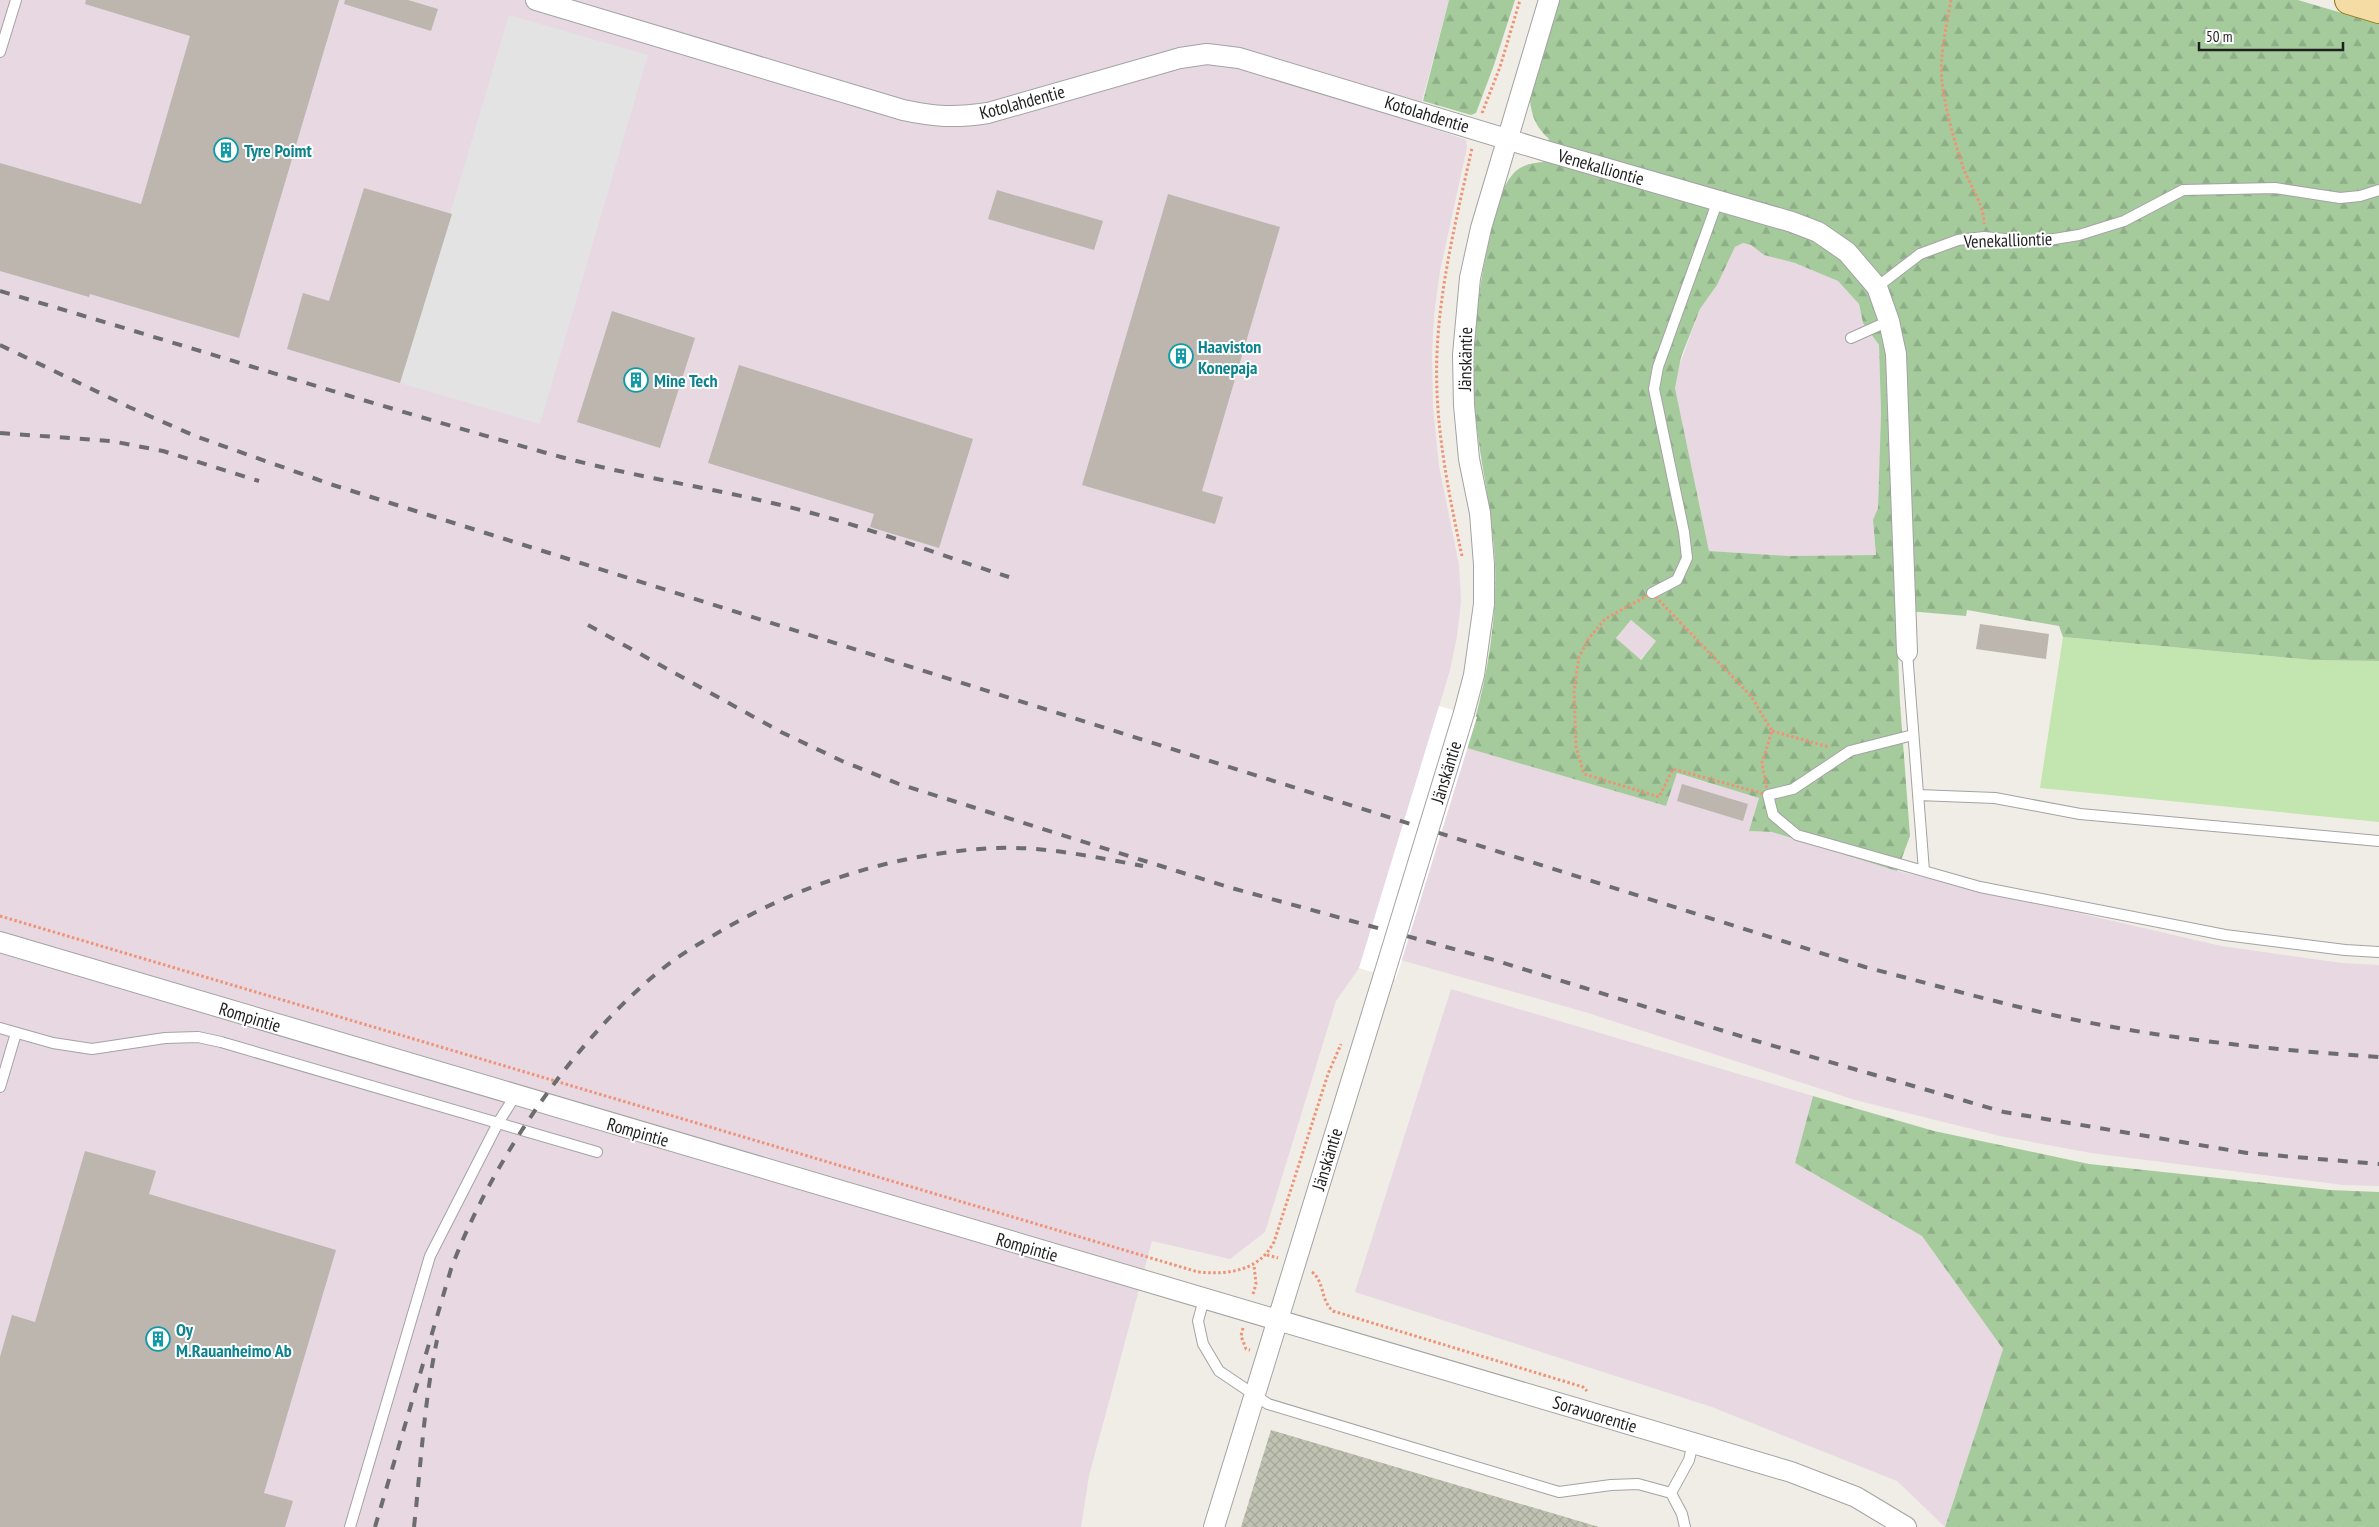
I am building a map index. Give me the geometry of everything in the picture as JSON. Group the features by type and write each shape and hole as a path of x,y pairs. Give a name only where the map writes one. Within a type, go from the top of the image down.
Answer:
{"main road":[{"path":"2349,0 2379,9"}],"street":[{"name":"Kotolahdentie","path":"536,0 903,110 933,116 956,118 988,112 1180,58 1207,54 1239,58 1508,139"},
{"name":"Jänskäntie","path":"1214,1527 1464,713 1480,640 1484,604 1484,565 1480,513 1469,459 1464,405 1463,355 1470,278 1481,228 1549,0"},
{"name":"Venekalliontie","path":"1508,139 1718,200 1818,232 1847,252 1878,287 1889,321 1896,354 1907,652"},
{"name":"Rompintie","path":"1,947 1277,1320"},
{"name":"Soravuorentie","path":"1277,1320 1791,1472 1856,1497 1906,1527"}],"lane":[{"path":"0,52 16,0"},
{"name":"Venekalliontie","path":"1878,287 1920,254 1958,240 1984,237 2033,241 2079,235 2124,221 2183,190 2275,188 2340,198 2360,196 2379,190"},
{"path":"1652,593 1678,580 1687,558 1684,532 1654,389 1658,367 1718,200"},
{"path":"1851,338 1889,321"},
{"path":"1907,652 1924,870"},
{"path":"1913,735 1850,751 1793,789 1768,795 1773,815 1797,835 1980,886 2224,935 2379,952"},
{"path":"1918,794 1995,798 2080,814 2379,841"},
{"path":"0,1028 53,1043 92,1049 165,1038 198,1037 597,1152"},
{"path":"0,1087 16,1033"},
{"path":"350,1527 430,1256 498,1123 515,1096"},
{"path":"1204,1299 1198,1321 1203,1344 1219,1371 1268,1404 1559,1492 1611,1485 1638,1484 1671,1493 1682,1514 1685,1527"},
{"path":"1671,1493 1689,1460 1693,1443"}],"path":[{"path":"1951,0 1941,79 1963,165 1984,217 1984,237"},
{"path":"1772,731 1762,763 1768,795 1673,769 1659,797 1584,774 1576,747 1574,691 1579,657 1589,638 1604,619 1652,593 1751,696 1772,731 1810,743 1850,751"},
{"path":"0,916 1190,1270 1219,1274 1254,1265 1267,1255 1274,1242 1328,1074 1341,1042"},
{"path":"1267,1255 1305,1267 1316,1274 1320,1281 1326,1305 1332,1311 1583,1387 1608,1418"},
{"path":"1254,1265 1256,1284 1241,1336 1246,1349 1266,1355"}],"shaded area":[{"path":"0,0 1449,0 1416,123 1466,140 1467,147 1440,271 1434,315 1432,355 1433,408 1439,466 1459,565 1461,601 1457,636 1450,670 1430,737 1666,806 1676,773 1759,798 1749,831 1772,832 1897,871 2221,946 2342,963 2379,965 2379,1186 2343,1185 2091,1153 2000,1136 1855,1100 1585,1012 1365,950 1359,968 1336,1001 1265,1232 1230,1259 1152,1241 1089,1476 1081,1527 0,1527"},
{"path":"509,15 648,55 540,424 400,383"},
{"path":"1743,243 1751,245 1764,255 1795,263 1838,281 1859,304 1863,323 1879,345 1881,413 1878,508 1873,520 1876,555 1788,556 1709,551 1675,388 1677,372 1700,309 1717,285 1735,247"},
{"path":"1631,620 1656,641 1640,660 1616,638"},
{"path":"1451,989 1813,1096 1795,1163 1922,1236 2003,1349 1945,1527 1897,1481 1712,1407 1355,1292"},
{"path":"1271,1430 1599,1527 1241,1527"}],"green space":[{"path":"1449,0 1515,0 1476,113 1471,115 1423,101"},
{"path":"1559,0 2298,0 2379,24 2379,661 2312,660 2063,637 2059,626 1967,610 1966,616 1896,610 1900,703 1910,836 1897,871 1772,832 1749,831 1759,798 1677,773 1666,806 1467,748 1488,658 1492,635 1495,588 1492,526 1475,411 1476,316 1483,269 1496,211 1503,191 1509,179 1519,168 1543,162 1549,139 1536,122 1530,101","holes":["1743,243 1751,245 1764,255 1795,263 1838,281 1859,304 1863,323 1879,345 1881,413 1878,508 1873,520 1876,555 1788,556 1709,551 1675,388 1681,357 1700,309 1717,285 1735,247","1631,620 1656,641 1641,660 1616,638"]},
{"path":"2063,637 2312,660 2379,661 2379,822 2040,788"},
{"path":"1813,1096 1934,1131 2089,1164 2330,1190 2379,1192 2379,1527 1945,1527 2003,1349 1922,1236 1795,1163"}],"pier":[{"path":"1439,706 1477,717 1396,979 1359,968"}],"building":[{"name":"Tyre Poimt","path":"86,0 339,0 239,338 90,294 89,297 0,271 0,163 141,204 190,36 85,4"},
{"path":"345,0 408,0 438,9 431,31 344,4"},
{"path":"364,188 452,214 400,383 287,349 303,293 329,301"},
{"path":"997,190 1103,221 1094,250 988,219"},
{"name":"Haaviston Konepaja","path":"1168,194 1280,227 1202,491 1223,497 1215,524 1082,485"},
{"name":"Mine Tech","path":"612,311 695,338 660,448 577,422"},
{"path":"739,365 973,439 939,548 870,527 874,514 708,463"},
{"path":"1980,624 2049,634 2046,659 1976,649"},
{"path":"1682,784 1748,804 1743,821 1677,801"},
{"name":"Oy M.Rauanheimo Ab","path":"85,1151 156,1171 149,1194 336,1250 264,1493 293,1501 285,1527 0,1527 0,1357 12,1315 35,1322"}],"railway":[{"path":"0,291 561,457 777,504 833,519 1009,577"},
{"path":"0,345 129,407 195,436 333,485 1865,967 2019,1007 2147,1033 2224,1043 2379,1057"},
{"path":"0,433 111,441 163,451 259,481"},
{"path":"588,625 781,732 842,761 899,784 1228,887 1494,960 1753,1040 2004,1112 2247,1153 2379,1164"},
{"path":"375,1527 451,1269 468,1228 489,1186 513,1145 569,1064 600,1028 666,966 681,955 757,911 822,883 889,863 959,851 1013,848 1069,853 1143,866"},
{"path":"414,1527 426,1410 437,1340"}],"place":[{"name":"Tyre Poimt","path":"226,150"},
{"name":"Haaviston Konepaja","path":"1181,356"},
{"name":"Mine Tech","path":"636,380"},
{"name":"Oy M.Rauanheimo Ab","path":"158,1339"}]}
